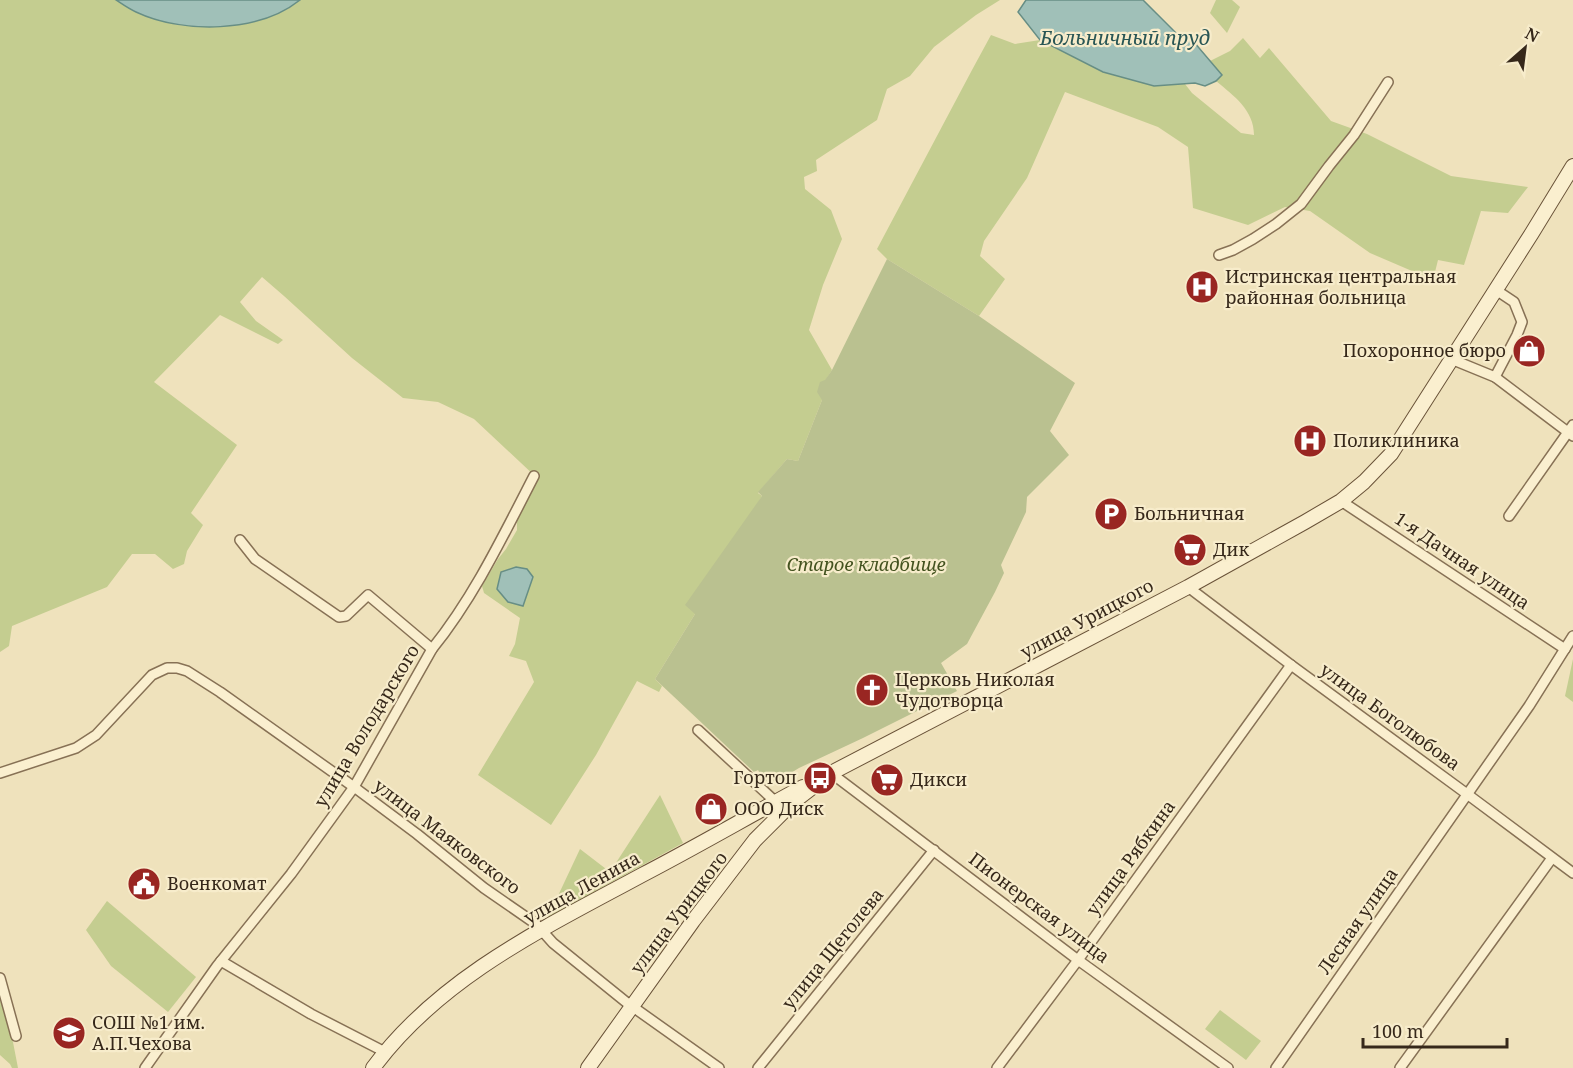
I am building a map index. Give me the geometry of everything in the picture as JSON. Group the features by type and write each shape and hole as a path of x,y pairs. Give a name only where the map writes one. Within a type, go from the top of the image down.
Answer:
{"street":[{"path":"1219,255 1253,239 1300,204 1353,135 1388,82"},
{"name":"улица Урицкого","path":"831,773 1188,587 1341,501 1364,482 1391,454 1573,166"},
{"path":"1495,377 1522,322 1514,302 1496,290"},
{"path":"1451,359 1495,377 1571,431 1509,516"},
{"name":"улица Володарского","path":"145,1068 221,961 291,874 354,787 432,649 447,631 492,557 534,476"},
{"name":"1-я Дачная улица","path":"1341,501 1565,649"},
{"path":"240,540 255,559 339,617 346,615 368,595 432,649"},
{"name":"улица Боголюбова","path":"1188,587 1573,873"},
{"name":"Лесная улица","path":"1276,1068 1529,706 1573,636"},
{"name":"улица Рябкина","path":"997,1068 1078,960 1290,665"},
{"name":"улица Маяковского","path":"0,773 76,748 96,735 152,675 166,668 187,671 220,692 417,834 484,888 536,924 554,943 632,1006 719,1068"},
{"path":"698,730 780,806"},
{"name":"улица Ленина","path":"373,1068 385,1052 428,1009 473,972 540,930 749,818 780,806 819,778 831,773"},
{"name":"Пионерская улица","path":"831,773 1078,960 1228,1068"},
{"name":"улица Урицкого","path":"588,1068 693,921 780,806"},
{"path":"749,818 758,816 763,818 762,830 755,840"},
{"name":"улица Щеголева","path":"758,1068 934,850"},
{"path":"1400,1068 1552,858"},
{"path":"221,961 311,1014 385,1052"},
{"path":"0,978 16,1036"}],"green space":[{"path":"0,0 116,0 136,12 177,25 217,27 288,9 300,0 1000,0 934,47 910,76 887,89 877,120 816,160 817,171 804,177 805,189 831,210 842,239 823,285 809,330 832,370 825,381 822,400 798,461 787,459 758,493 762,496 655,679 662,686 659,692 637,681 596,755 551,825 478,775 534,682 526,661 509,656 515,644 520,618 484,593 482,586 517,530 517,521 537,478 474,419 438,402 403,398 352,358 262,277 240,302 256,321 283,340 278,344 220,315 154,382 237,445 191,513 203,525 187,551 184,564 173,569 155,554 132,554 107,587 12,626 9,646 0,652"},
{"path":"1216,0 1232,0 1240,7 1227,33 1210,13"},
{"path":"991,35 1015,44 1040,40 1103,72 1154,85 1185,84 1192,93 1241,133 1254,135 1251,118 1247,111 1216,81 1222,75 1210,61 1230,51 1243,38 1260,58 1269,48 1331,121 1367,134 1451,176 1528,187 1508,213 1481,211 1464,265 1438,260 1433,280 1370,253 1310,211 1285,207 1248,225 1193,208 1188,147 1158,127 1065,92 1027,178 984,241 980,256 1005,279 979,316 887,259 877,249"},
{"name":"Старое кладбище","path":"887,259 979,316 1075,383 1050,431 1069,455 1027,497 1026,512 1001,565 1004,573 995,592 967,644 941,663 957,691 799,768 768,787 758,770 754,772 655,679 695,614 685,605 762,496 758,492 787,459 798,461 822,400 817,392 820,382 825,380 832,370"},
{"path":"1573,659 1573,702 1565,696"},
{"path":"660,795 683,843 548,917 580,849 610,872"},
{"path":"107,901 196,977 168,1012 111,966 86,930"},
{"path":"0,999 12,1037 18,1068 12,1068 0,1055"},
{"path":"1220,1010 1261,1041 1246,1060 1205,1029"}],"water":[{"path":"116,0 300,0 264,19 220,27 198,27 155,19 133,11"},
{"name":"Больничный пруд","path":"1026,0 1143,0 1177,34 1194,42 1222,75 1205,86 1195,83 1154,86 1103,72 1040,40 1018,12"},
{"path":"516,567 527,569 533,577 523,606 508,602 497,589 501,572"}],"place":[{"name":"Истринская центральная районная больница","path":"1202,287"},
{"name":"Похоронное бюро","path":"1529,351"},
{"name":"Поликлиника","path":"1310,441"},
{"name":"Больничная","path":"1111,514"},
{"name":"Дик","path":"1190,550"},
{"name":"Церковь Николая Чудотворца","path":"872,690"},
{"name":"Гортоп","path":"820,778"},
{"name":"Дикси","path":"887,780"},
{"name":"ООО Диск","path":"711,809"},
{"name":"Военкомат","path":"144,884"},
{"name":"СОШ №1 им. А.П.Чехова","path":"69,1033"}]}
